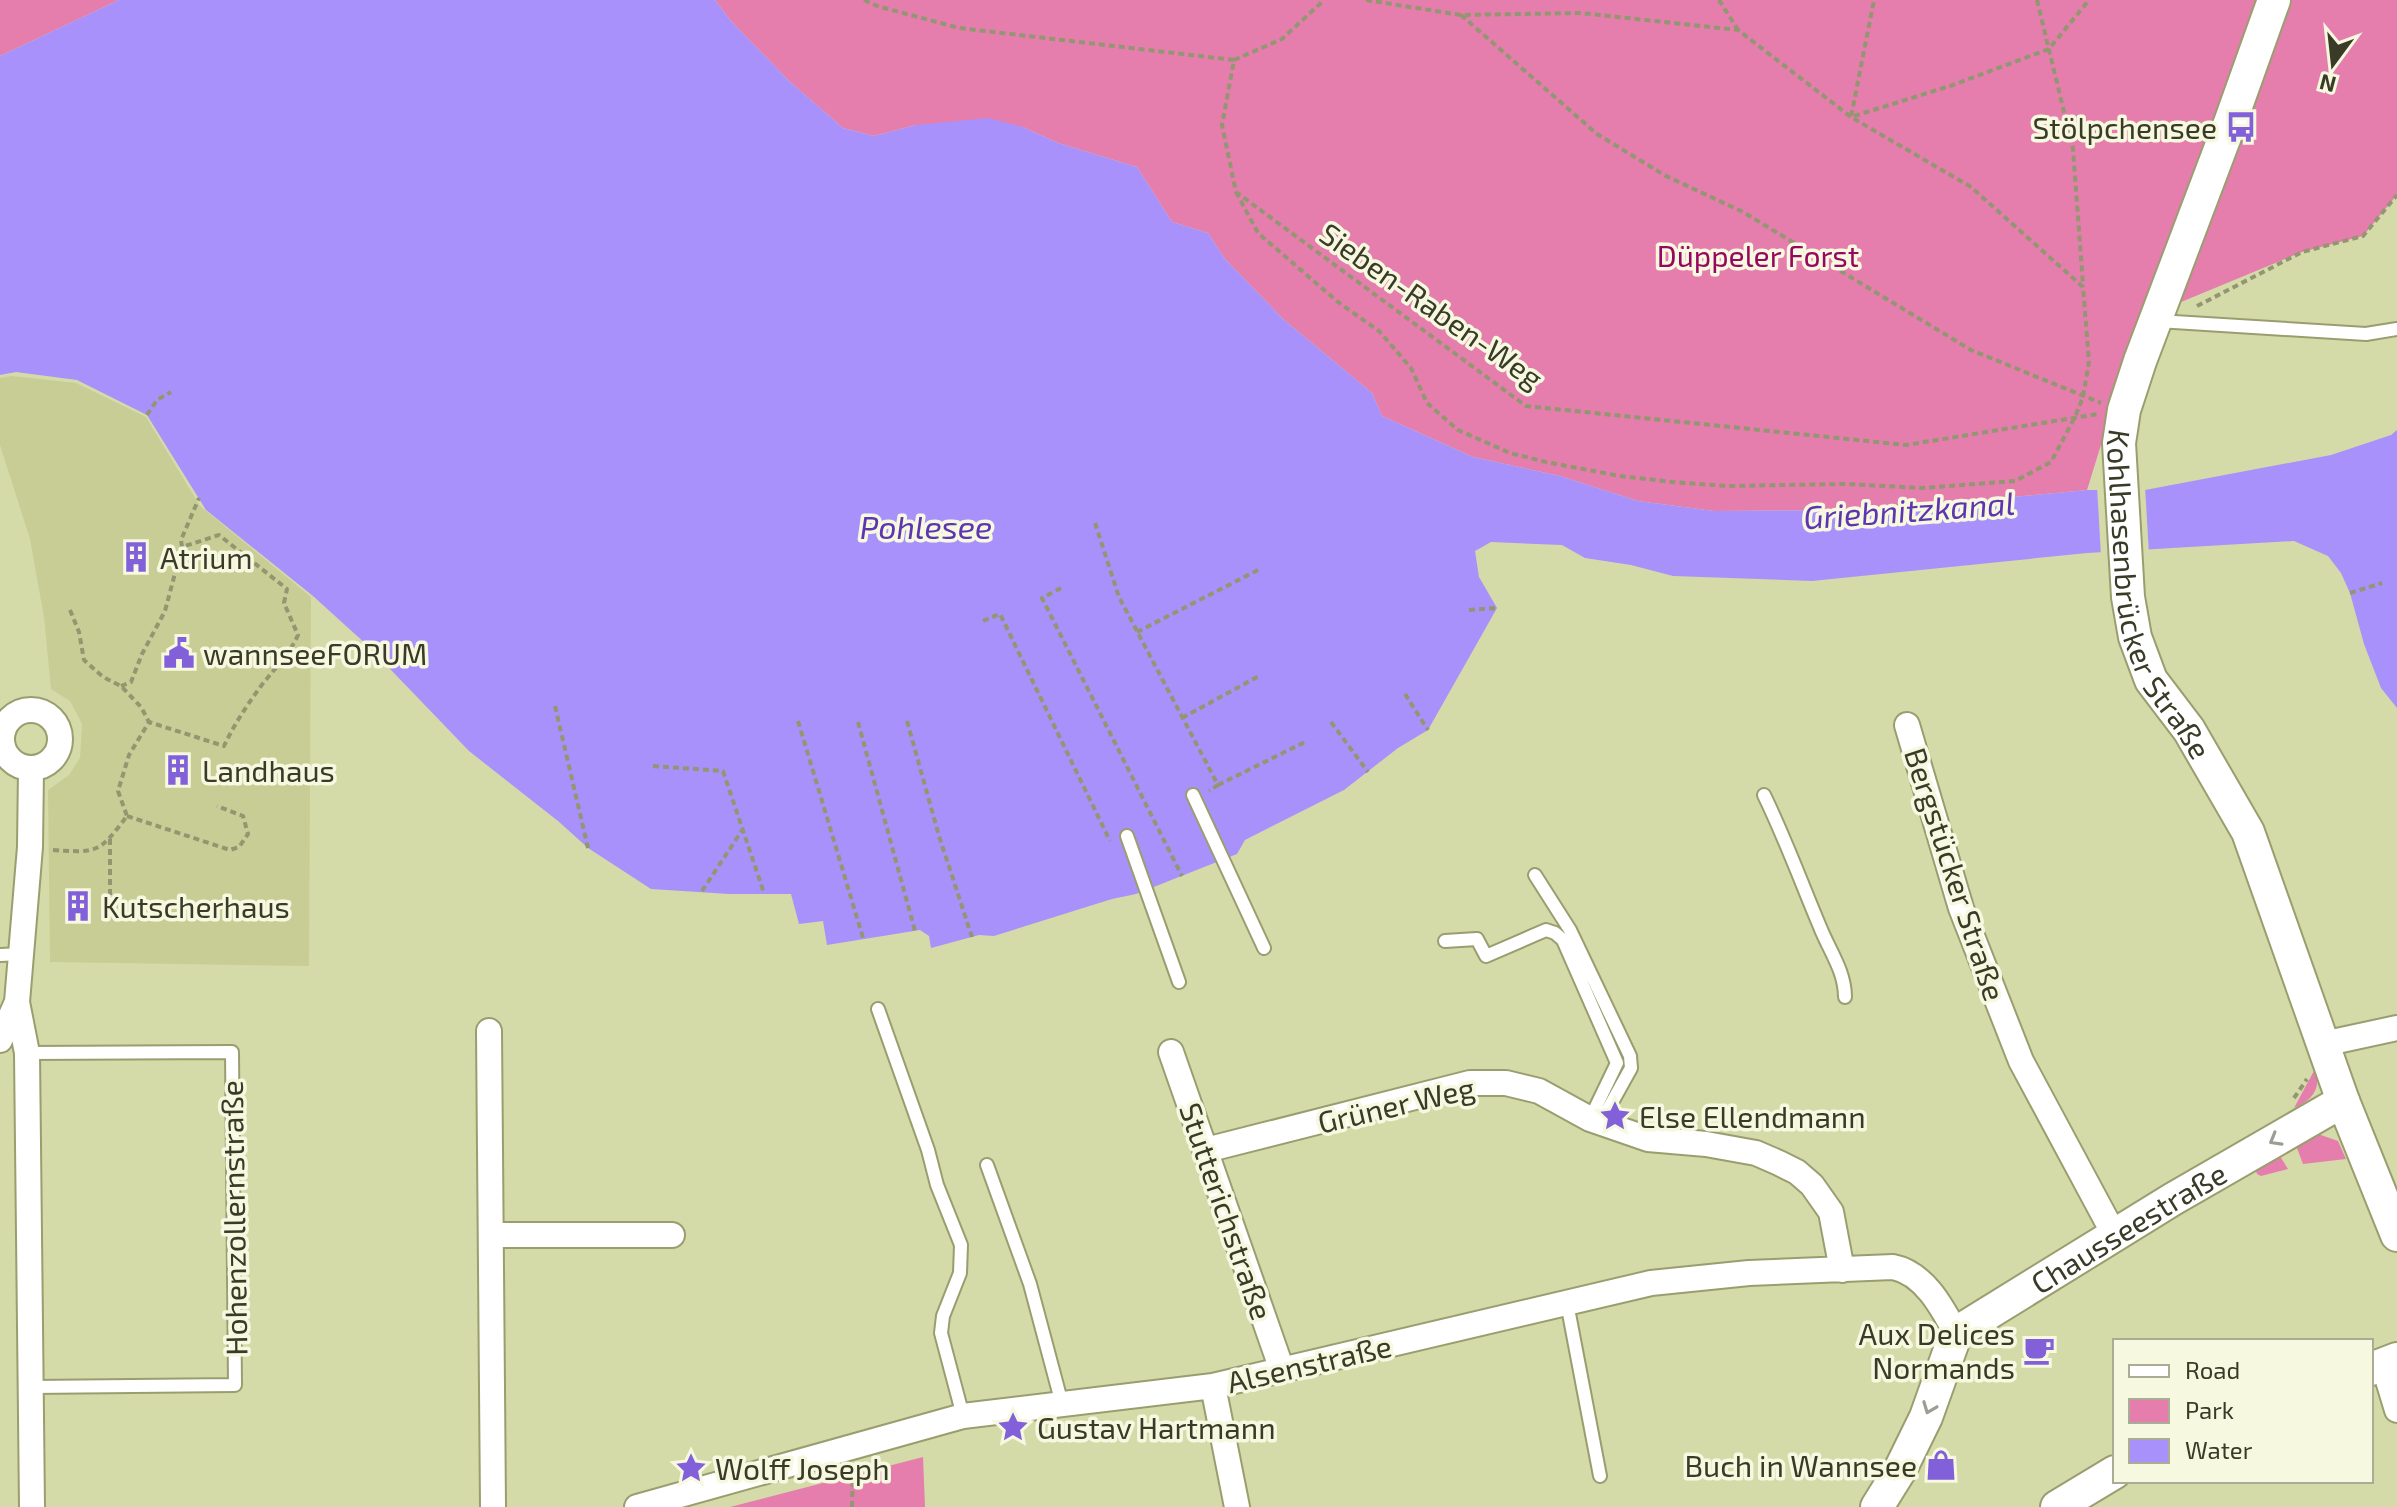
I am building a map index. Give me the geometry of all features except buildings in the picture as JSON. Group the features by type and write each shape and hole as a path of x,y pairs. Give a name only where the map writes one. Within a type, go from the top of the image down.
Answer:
{"street":[{"name":"Kohlhasenbrücker Straße","path":"2274,0 2162,321 2124,410 2119,443 2128,597 2135,637 2151,680 2189,730 2248,832 2317,1058 2343,1101 2380,1178 2397,1235"},
{"name":"Bergstücker Straße","path":"1907,725 1961,908 2021,1061 2115,1236"},
{"path":"31,769 30,847 10,954 27,1053 32,1507"},
{"path":"0,1040 17,1002"},
{"path":"2317,1058 2397,1028"},
{"path":"489,1031 493,1507"},
{"name":"Stutterichstraße","path":"1171,1052 1282,1370"},
{"name":"Grüner Weg","path":"1206,1150 1470,1083 1506,1083 1539,1091 1595,1120 1648,1139 1706,1144 1756,1153 1797,1172 1812,1185 1831,1212 1842,1270"},
{"name":"Chausseestraße","path":"1956,1333 2186,1192 2343,1101"},
{"path":"492,1235 672,1235"},
{"name":"Alsenstraße","path":"637,1507 963,1416 1213,1386 1651,1283 1749,1273 1893,1267 1906,1270 1918,1278 1956,1333"},
{"path":"1877,1507 1900,1470 1926,1417 1956,1333"},
{"path":"2384,1364 2397,1410"},
{"path":"1213,1386 1237,1507"},
{"path":"2076,1499 2113,1473"}],"lane":[{"path":"2162,321 2366,334 2397,329"},
{"path":"1193,795 1264,948"},
{"path":"1764,795 1835,958 1845,986 1845,997"},
{"path":"1127,836 1179,982"},
{"path":"1535,875 1570,930 1630,1056 1631,1068 1595,1120"},
{"path":"1445,941 1477,939 1486,956 1546,930 1563,940 1617,1063 1595,1120"},
{"path":"878,1009 928,1150 937,1185 961,1245 960,1273 943,1316 941,1333 963,1416"},
{"name":"Hohenzollernstraße","path":"27,1053 232,1052 235,1385 31,1387"},
{"path":"987,1165 1030,1284 1062,1404"},
{"path":"1567,1303 1600,1476"}],"path":[{"path":"864,0 959,28 1234,60 1282,39 1324,0"},
{"path":"1366,0 1461,15 1581,13 1738,30"},
{"path":"1719,0 1738,30 1851,117 1971,187 2083,287"},
{"path":"1851,117 1874,0"},
{"path":"1234,60 1222,125 1236,192 1258,233 1327,293 1379,331 1411,368 1427,403 1458,430 1510,453 1620,476 1728,486 1845,484 1922,488 2015,481 2051,462 2083,397 2089,362 2073,149 2037,0"},
{"path":"1851,117 1953,85 2049,49 2089,0"},
{"path":"1461,15 1597,134 1666,176 1743,212 1971,350 2083,397 2124,410"},
{"name":"Sieben-Raben-Weg","path":"1236,192 1526,406 1906,445 2124,410"},
{"path":"2162,321 2302,252 2363,236 2397,195"},
{"path":"147,415 157,400 171,392"},
{"path":"121,686 131,682 155,626 165,611 182,547 181,540 199,498"},
{"path":"1095,523 1119,597 1218,785"},
{"path":"70,610 79,632 84,660 103,677 121,686 141,707 149,722 224,746 232,728 291,651 298,635 284,603 287,589 219,535 182,547"},
{"path":"1137,632 1258,570"},
{"path":"2350,593 2382,583"},
{"path":"1061,588 1042,598 1182,876"},
{"path":"1469,610 1497,608"},
{"path":"983,621 1000,614 1115,852"},
{"path":"1182,718 1259,676"},
{"path":"1405,694 1428,730"},
{"path":"555,706 588,848"},
{"path":"798,721 864,941"},
{"path":"907,721 939,836 972,937"},
{"path":"127,816 118,791 129,755 149,722"},
{"path":"858,722 915,931"},
{"path":"1331,722 1368,772"},
{"path":"1213,804 1208,791 1305,742"},
{"path":"653,766 723,771 764,893"},
{"path":"127,816 230,850 239,847 248,834 243,816 217,806"},
{"path":"30,847 89,853 110,839 127,816"},
{"path":"702,891 744,828"},
{"path":"110,839 110,913"},
{"path":"2288,1107 2317,1058"},
{"path":"851,1448 854,1476 852,1507"}],"shaded area":[{"name":"wannseeFORUM","path":"12,376 76,383 146,417 200,506 311,597 309,966 50,962 48,790 69,775 80,758 82,724 70,701 51,689 44,617 30,539 0,445 0,378"}],"green space":[{"path":"0,0 119,0 0,56"},
{"name":"Düppeler Forst","path":"715,0 2397,0 2397,195 2363,236 2302,252 2140,319 2087,490 1878,510 1714,511 1638,501 1560,476 1473,457 1382,416 1372,393 1283,319 1225,259 1208,233 1172,222 1137,167 1058,143 1023,127 916,125 874,136 843,128 789,81"},
{"path":"2315,1069 2317,1082 2314,1093 2294,1108"},
{"path":"2318,1134 2338,1141 2346,1159 2303,1164 2295,1143"},
{"path":"2278,1153 2288,1169 2261,1176 2257,1174 2255,1168"},
{"path":"923,1457 925,1507 730,1507"}],"water":[{"name":"Pohlesee","path":"119,0 715,0 789,81 843,128 874,136 916,125 988,118 1137,167 1172,222 1208,233 1225,259 1283,319 1372,393 1382,416 1473,457 1560,476 1638,501 1714,511 1878,510 2087,490 2145,490 2331,455 2391,435 2397,430 2397,708 2381,688 2341,573 2328,556 2294,541 2087,553 1812,581 1673,576 1585,558 1562,545 1491,542 1475,551 1479,577 1497,608 1428,730 1398,748 1344,790 1245,840 1237,854 1136,894 994,936 979,935 931,948 929,936 920,930 827,945 823,921 799,924 791,894 651,889 588,848 469,751 367,645 313,596 206,510 147,415 77,380 16,372 0,375 0,56"}],"pier":[{"path":"2097,486 2145,486 2149,555 2101,556"}],"place":[{"name":"Stölpchensee","path":"2241,127"},
{"name":"Atrium","path":"136,557"},
{"name":"wannseeFORUM","path":"179,653"},
{"name":"Landhaus","path":"178,770"},
{"name":"Kutscherhaus","path":"78,906"},
{"name":"Else Ellendmann","path":"1615,1116"},
{"name":"Aux Delices Normands","path":"2039,1350"},
{"name":"Gustav Hartmann","path":"1013,1427"},
{"name":"Buch in Wannsee","path":"1941,1465"},
{"name":"Wolff Joseph","path":"691,1468"}],"water label":[{"name":"Griebnitzkanal","path":"1909,509"}]}
